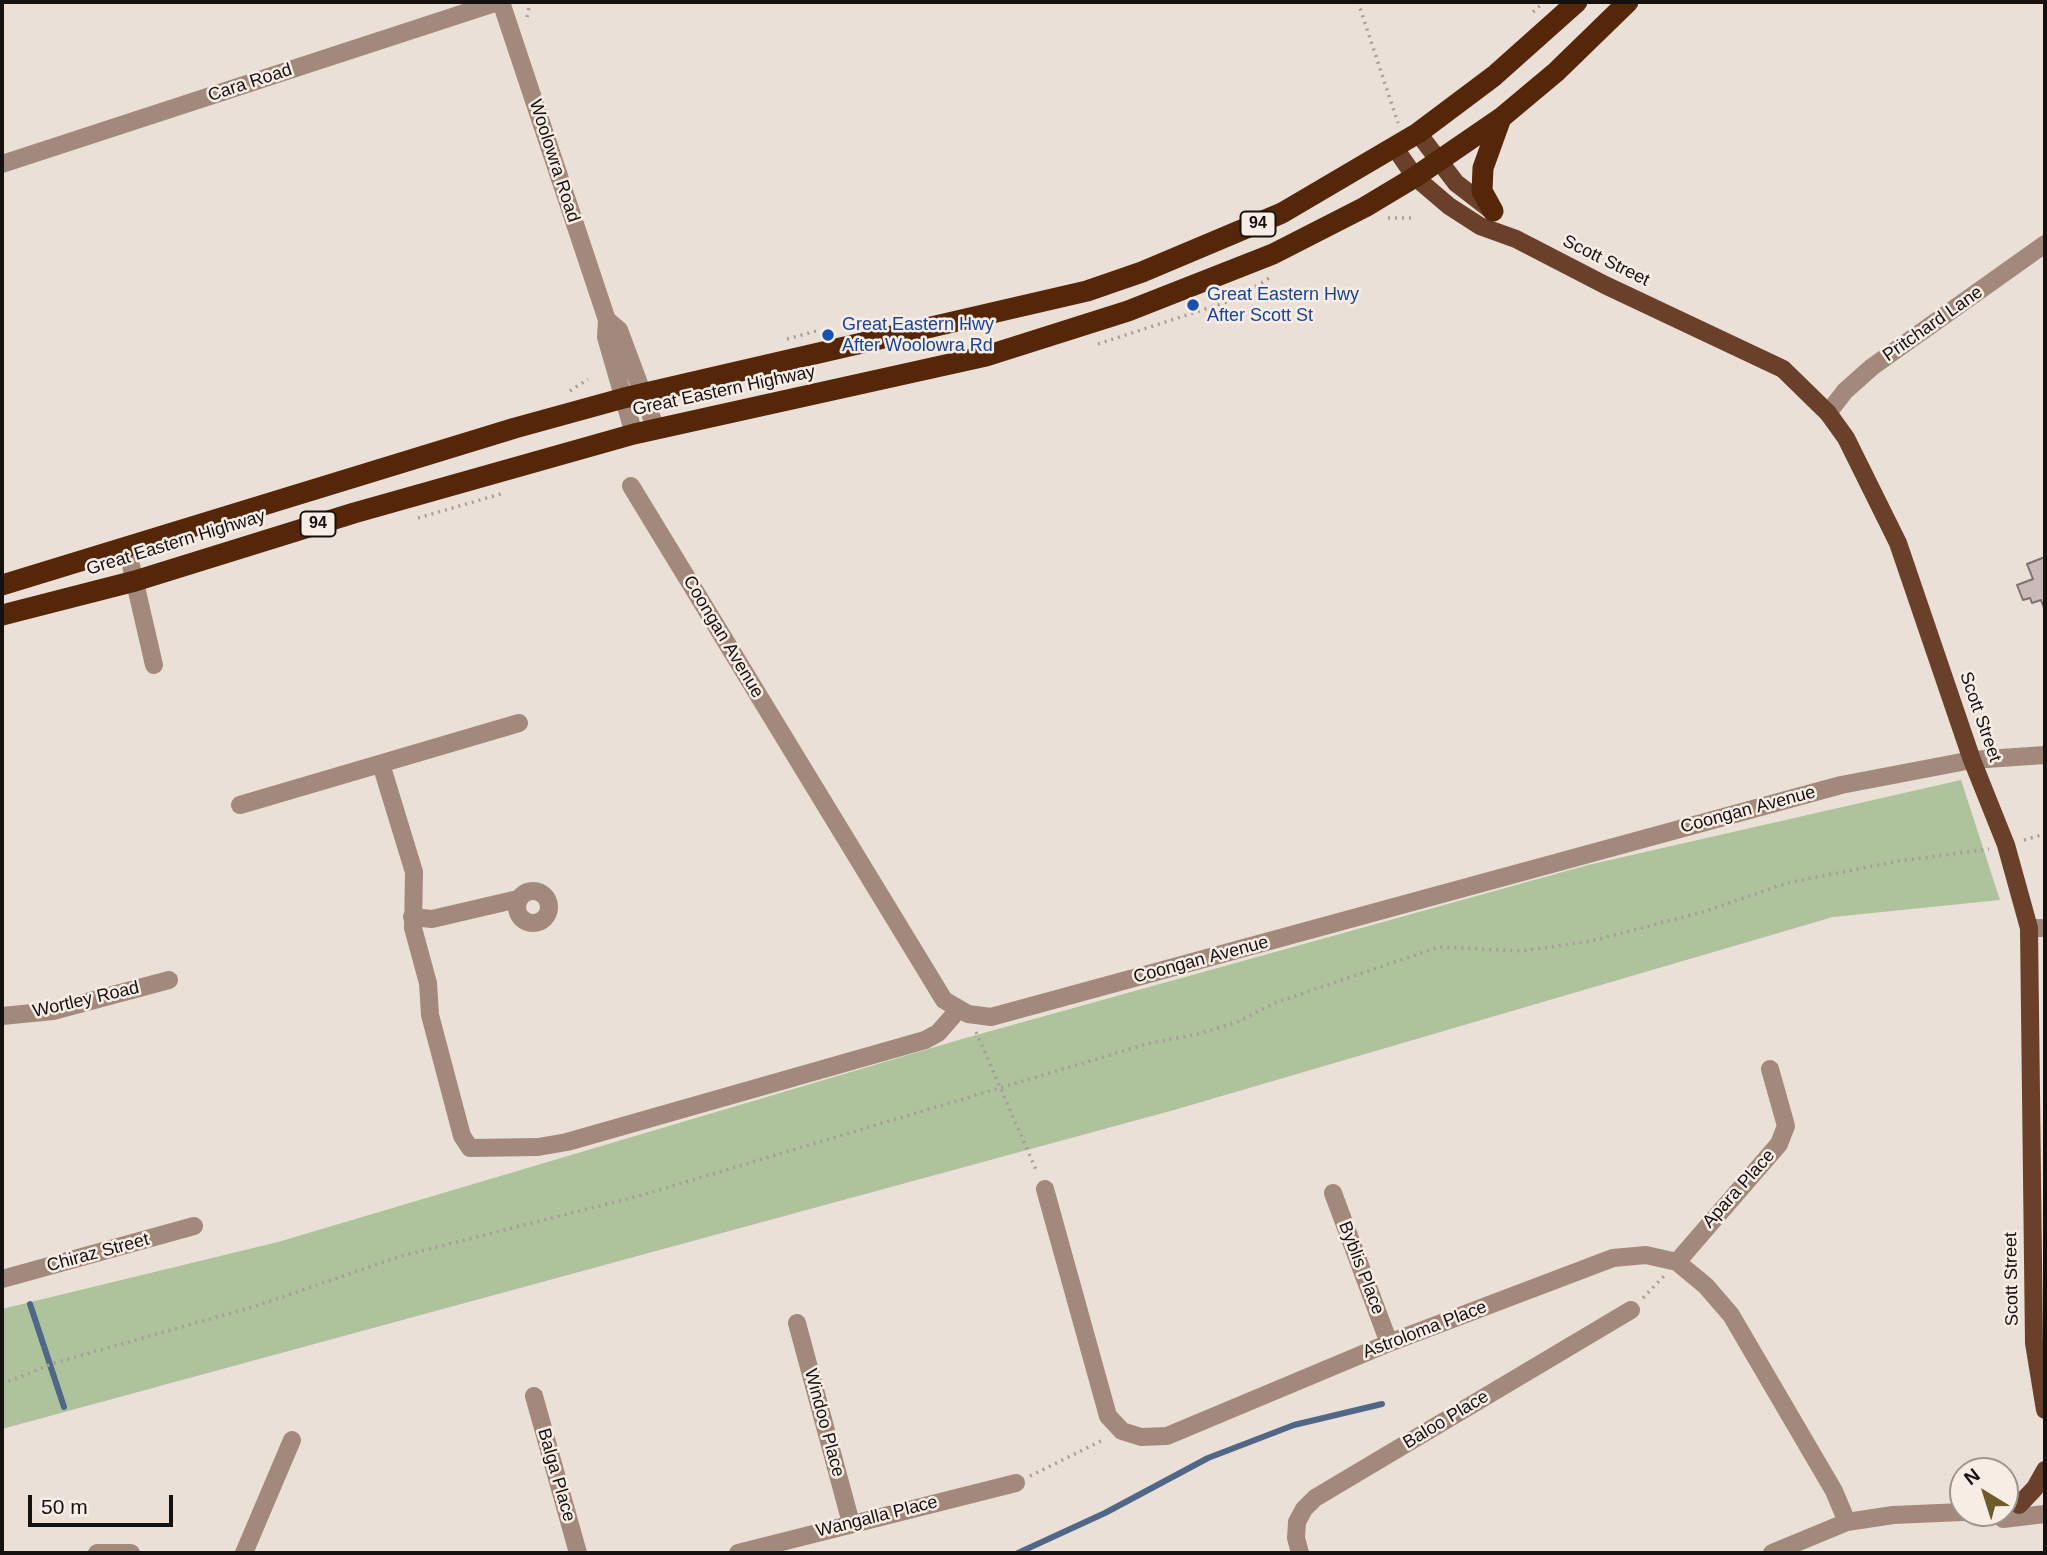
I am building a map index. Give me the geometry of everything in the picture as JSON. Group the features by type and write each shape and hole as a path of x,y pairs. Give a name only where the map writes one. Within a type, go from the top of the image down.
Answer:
{"highway":[{"name":"Great Eastern Highway","path":"2,585 384,467 633,396 1087,291 1206,247 1282,213 1405,137 1494,76 1577,2"},
{"name":"Great Eastern Highway","path":"2,615 135,581 354,513 634,434 986,356 1128,312 1273,254 1365,207 1415,177 1501,118 1556,72 1628,2"},
{"path":"1493,211 1482,191 1483,168 1501,118"}],"main road":[{"name":"Scott Street","path":"1405,137 1437,162 1456,183 1493,211 1516,239"},
{"name":"Scott Street","path":"1405,137 1415,177 1449,206 1470,219 1783,369 1828,413 1846,438 1898,543 1972,760 2037,928 2034,1343 2045,1410"},
{"path":"2019,1498 2045,1470"}],"street":[{"name":"Cara Road","path":"2,164 499,2"},
{"name":"Woolowra Road","path":"499,2 607,320 607,337 633,396 656,429"},
{"name":"Pritchard Lane","path":"1828,413 1845,391 1872,367 2045,244"},
{"name":"Woolowra Road","path":"633,396 634,434"},
{"name":"Coongan Avenue","path":"631,486 944,1000 964,1012 991,1017 1841,785 1972,760 2045,755"},
{"path":"127,548 153,666"},
{"path":"240,806 519,723"},
{"path":"381,764 414,873 412,917 428,983 430,1015 462,1136 470,1148 479,1150 567,1142 912,1044 938,1033 964,1012"},
{"path":"412,917 432,919 518,899"},
{"name":"Wortley Road","path":"2,1016 53,1011 169,980"},
{"name":"Apara Place","path":"1677,1262 1779,1144 1786,1126 1770,1069"},
{"path":"1045,1189 1108,1416 1122,1431"},
{"name":"Byblis Place","path":"1333,1193 1390,1343"},
{"name":"Chiraz Street","path":"2,1279 194,1226"},
{"name":"Astroloma Place","path":"1122,1431 1141,1437 1167,1436 1390,1343 1613,1258 1646,1255 1677,1262 1706,1286 1731,1315 1834,1491 1847,1522"},
{"name":"Baloo Place","path":"1300,1553 1296,1538 1297,1522 1304,1509 1315,1498 1631,1310"},
{"name":"Windoo Place","path":"797,1323 851,1523"},
{"name":"Balga Place","path":"534,1396 578,1553"},
{"path":"244,1553 292,1440"},
{"name":"Wangalla Place","path":"738,1553 1016,1483"},
{"path":"2019,1505 2045,1502"},
{"path":"1772,1553 1847,1522 1893,1515 1949,1513"},
{"path":"2019,1517 2045,1514"},
{"path":"97,1553 131,1553"}],"path":[{"path":"525,24 530,2"},
{"path":"1357,2 1405,137"},
{"path":"1528,17 1544,2"},
{"path":"777,344 791,337 824,330"},
{"path":"2,1384 54,1363 256,1306 401,1256 653,1192 1150,1043 1198,1034 1237,1022 1277,1002 1439,947 1522,951 1591,941 1703,912 1787,883 1899,861 1973,853 2045,834"},
{"path":"964,1012 1003,1088 1045,1189"},
{"path":"1631,1310 1677,1262"},
{"path":"1016,1483 1122,1431"}],"green space":[{"path":"1961,780 2000,900 1833,917 1174,1110 2,1429 2,1309 278,1242 962,1039 1588,865"}],"building":[{"path":"2045,557 2044,608 2041,600 2032,603 2030,598 2023,600 2017,585 2033,579 2027,564"}],"waterway":[{"path":"30,1304 64,1407"},
{"path":"1018,1553 1105,1513 1208,1458 1294,1425 1382,1404"}],"place":[{"name":"Great Eastern Hwy After Scott St","path":"1193,305"},
{"name":"Great Eastern Hwy After Woolowra Rd","path":"828,335"}]}
